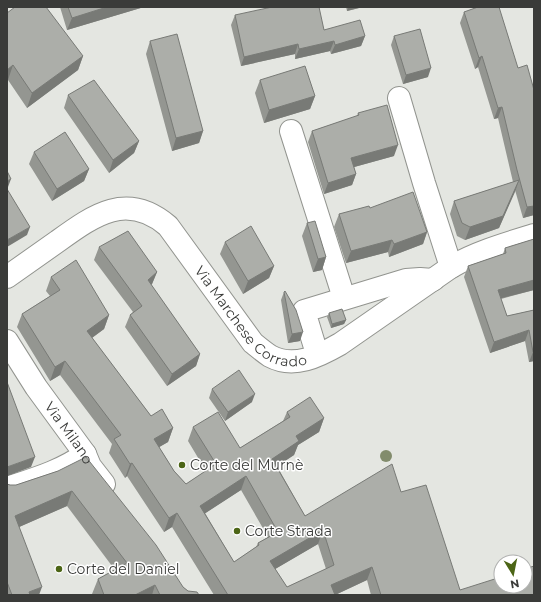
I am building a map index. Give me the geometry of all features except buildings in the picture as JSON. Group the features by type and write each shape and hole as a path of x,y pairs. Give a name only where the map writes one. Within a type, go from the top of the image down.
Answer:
{"street":[{"path":"399,98 451,267"},
{"path":"291,131 344,298"},
{"name":"Via Marchese Corrado","path":"7,277 87,220 107,211 126,209 142,211 157,217 168,226 253,343 270,356 285,362 302,361 321,355 340,344 451,267 478,253 534,235"},
{"path":"314,344 304,311 406,280 433,280"},
{"name":"Via Milano","path":"7,341 15,369 36,387 85,454 93,469 117,500"},
{"path":"7,488 52,473 75,462 85,454"}],"place":[{"name":"Corte del Murnè","path":"182,465"},
{"name":"Corte Strada","path":"237,531"},
{"name":"Corte del Daniel","path":"59,569"}]}
